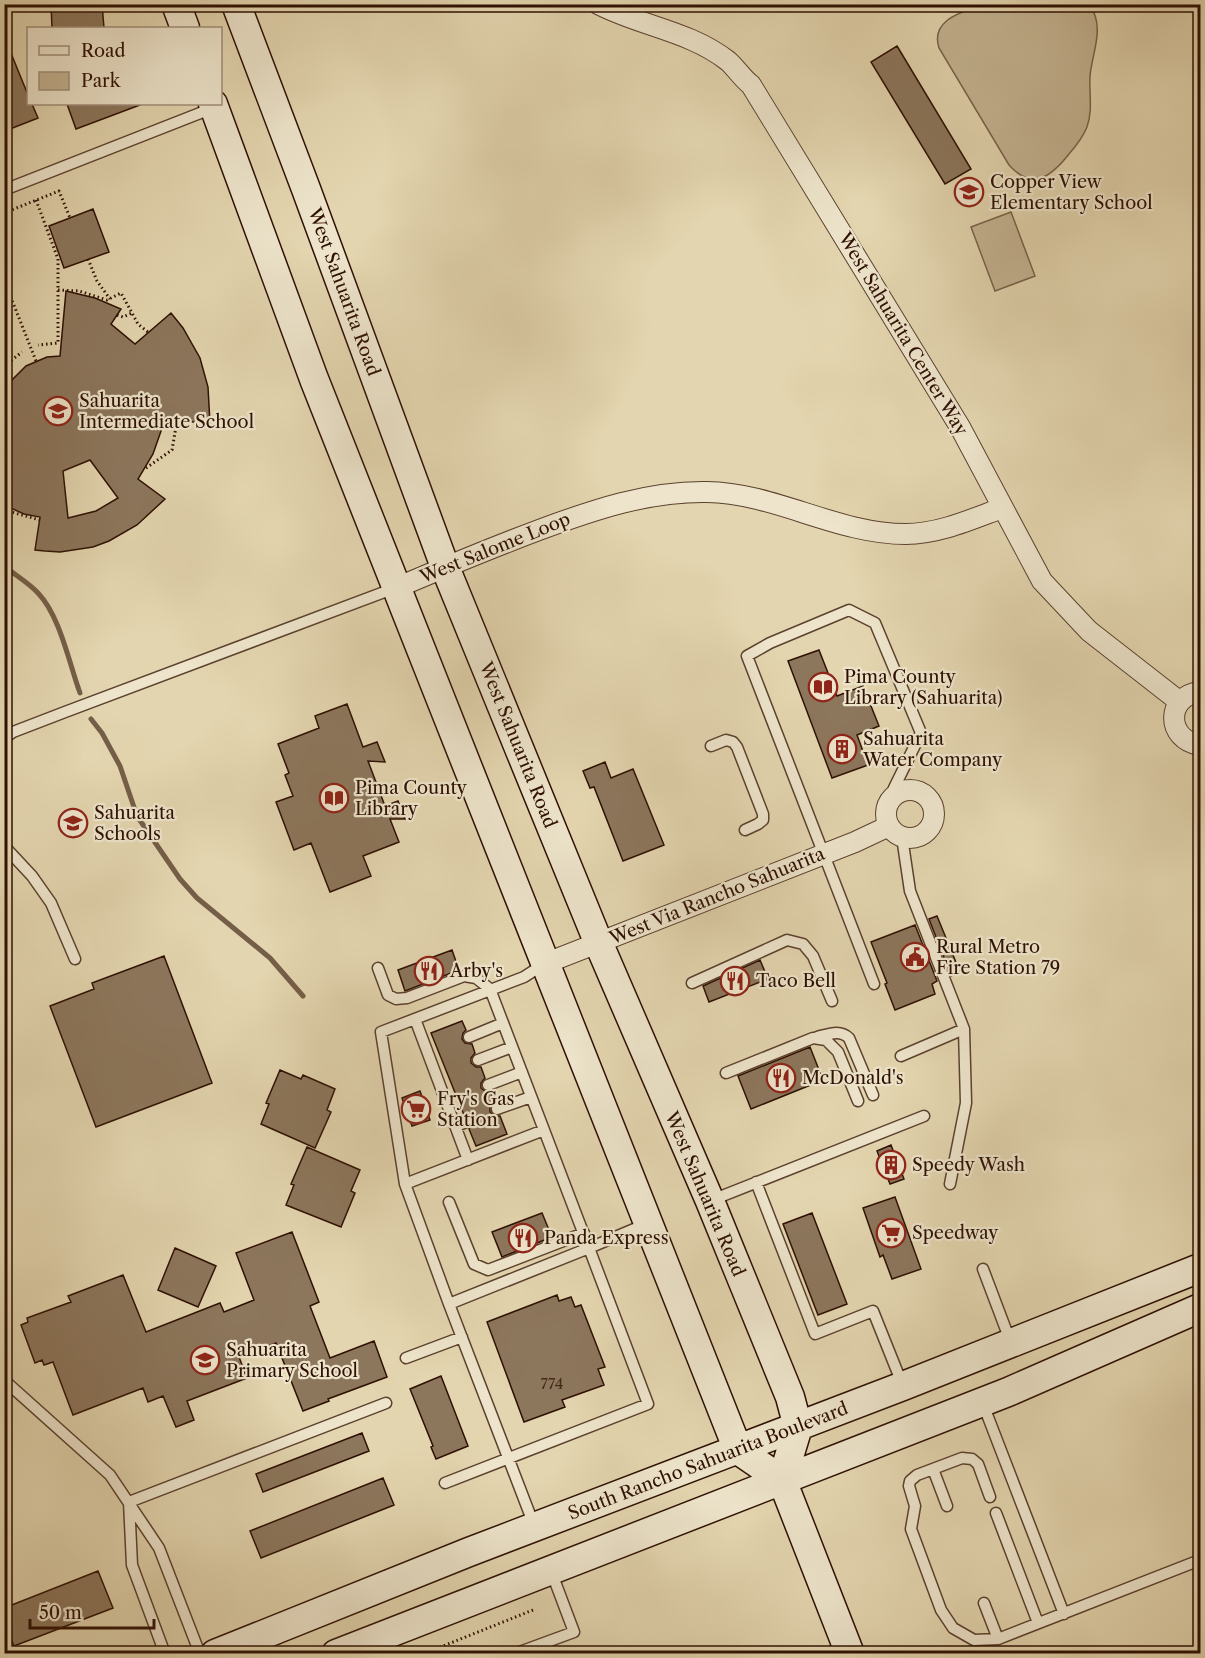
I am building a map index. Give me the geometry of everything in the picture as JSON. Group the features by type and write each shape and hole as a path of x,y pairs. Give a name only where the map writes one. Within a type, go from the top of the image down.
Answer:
{"main road":[{"path":"176,4 185,27"},
{"path":"219,4 257,62"},
{"name":"West Sahuarita Road","path":"236,4 445,567 599,944 710,1201 789,1393 798,1427"},
{"path":"214,105 314,380 738,1450 782,1480 850,1653"},
{"name":"South Rancho Sahuarita Boulevard","path":"216,1653 1200,1268"},
{"path":"336,1653 557,1587 782,1480 982,1402 1200,1308"},
{"path":"782,1480 798,1427"}],"street":[{"name":"West Sahuarita Center Way","path":"598,4 614,12 675,33 704,47 728,62 750,85 960,427 1042,581 1089,631 1180,702"},
{"name":"West Salome Loop","path":"396,588 484,551 591,511 642,498 680,492 709,492 754,498 873,532 908,534 950,527 1002,508"},
{"path":"1200,692 1193,693 1180,702 1174,718 1179,734 1185,740 1200,745"},
{"name":"West Via Rancho Sahuarita","path":"544,964 855,842 896,831 915,838 922,835 932,824 934,808 925,795 909,790 899,793"},
{"path":"896,831 887,810 889,802 899,793"}],"lane":[{"path":"4,190 214,105"},
{"name":"West Salome Loop","path":"4,738 54,716 396,588"},
{"path":"874,984 747,656 770,643 849,610 875,623 921,733 894,788 899,793"},
{"path":"711,746 726,740 733,742 736,747 763,814 763,820 745,830"},
{"path":"896,831 910,891 964,1029 966,1103 950,1184"},
{"path":"4,846 32,876 51,903 75,959"},
{"path":"692,983 787,940 803,944 813,956 832,1000"},
{"path":"535,1527 405,1184 381,1032 524,977 544,964"},
{"path":"378,968 388,995 396,999 406,998 464,976 476,978 490,989 648,1404 445,1484"},
{"path":"415,1019 433,1051 442,1074 446,1101 468,1160"},
{"path":"469,1037 503,1023"},
{"path":"901,1056 964,1029"},
{"path":"726,1073 813,1038 836,1032 845,1034 849,1038 873,1095"},
{"path":"813,1038 826,1040 838,1052 858,1101"},
{"path":"478,1060 512,1047"},
{"path":"488,1085 522,1072"},
{"path":"446,1101 457,1097"},
{"path":"497,1109 531,1097"},
{"path":"710,1201 924,1116"},
{"path":"455,1126 466,1122"},
{"path":"405,1184 544,1130"},
{"path":"756,1182 815,1334 873,1311 903,1386"},
{"path":"449,1202 474,1264 488,1270 584,1233"},
{"path":"449,1304 648,1224"},
{"path":"982,1269 1011,1343"},
{"path":"406,1358 462,1337"},
{"path":"4,1380 110,1475 159,1548 200,1653"},
{"path":"982,1402 1064,1614"},
{"path":"129,1502 386,1403"},
{"path":"990,1497 978,1464 972,1459 962,1458 918,1475 910,1481 909,1486 915,1506 911,1529 941,1610 953,1628 974,1640 998,1639 1200,1560"},
{"path":"933,1469 947,1506"},
{"path":"129,1502 132,1565 165,1653"},
{"path":"996,1513 1038,1623"},
{"path":"514,1653 574,1632 557,1587"},
{"path":"984,1603 998,1639"}],"path":[{"path":"4,213 59,191 70,218"},
{"path":"36,200 58,259 58,343 38,345"},
{"path":"88,260 94,276 110,299"},
{"path":"4,280 36,361"},
{"path":"58,290 79,291 106,300 121,293 138,324 149,333"},
{"path":"117,315 123,317 132,313"},
{"path":"4,366 22,352"},
{"path":"146,468 172,450 177,421"},
{"path":"4,510 40,520"},
{"path":"423,1653 533,1610"}],"green space":[{"path":"1089,4 1094,13 1097,22 1097,40 1090,76 1089,121 1079,141 1062,162 1041,178 1026,177 1017,173 1009,165 939,48 937,38 943,24 957,14 981,5"},
{"path":"1011,212 1035,276 995,291 971,227"}],"building":[{"path":"51,4 102,4 104,27 52,27"},
{"path":"4,36 27,93 27,105 32,105 38,118 10,129 4,115"},
{"path":"897,46 971,169 945,184 871,62"},
{"path":"67,105 140,105 76,129"},
{"path":"93,209 109,252 64,268 49,226"},
{"path":"66,291 95,298 121,309 111,324 135,344 171,313 183,328 200,358 208,387 210,423 161,420 161,431 153,454 138,479 165,499 137,525 109,541 93,547 60,552 35,550 40,517 24,514 4,505 4,391 26,366 47,357 60,356","holes":["90,460 118,498 96,511 68,518 63,471"]},
{"path":"819,650 837,696 863,686 879,726 857,735 868,765 832,778 788,661"},
{"name":"Pima County Library","path":"347,704 363,747 377,742 385,762 368,761 385,806 398,801 405,819 390,819 399,842 363,856 371,876 330,892 311,843 294,850 276,802 293,796 285,775 289,773 278,744 319,728 315,716"},
{"path":"605,762 611,778 633,769 664,845 623,861 594,787 590,788 583,771"},
{"path":"937,916 960,972 951,976 929,919"},
{"name":"Rural Metro Fire Station 79","path":"915,925 937,981 932,984 935,994 895,1010 871,942"},
{"name":"Arby's","path":"452,950 459,970 405,991 398,970"},
{"path":"164,956 212,1083 96,1127 50,1006 94,989 92,983"},
{"name":"Taco Bell","path":"760,960 768,979 709,1002 703,986"},
{"path":"462,1021 466,1030 462,1039 465,1043 472,1044 475,1053 471,1058 471,1063 476,1067 481,1067 485,1078 481,1083 481,1088 486,1092 491,1092 494,1102 490,1107 490,1112 495,1116 500,1116 507,1134 476,1146 469,1129 474,1124 474,1119 469,1115 464,1115 431,1033"},
{"name":"McDonald's","path":"810,1047 823,1080 751,1109 738,1076"},
{"path":"280,1070 301,1079 303,1075 335,1089 327,1110 331,1112 315,1148 261,1124 269,1104 266,1103"},
{"name":"Fry's Gas Station","path":"420,1091 430,1120 412,1126 402,1098"},
{"name":"Speedy Wash","path":"891,1145 904,1179 890,1184 877,1151"},
{"path":"307,1147 360,1170 351,1191 355,1193 341,1227 286,1205 294,1185 291,1184"},
{"name":"Speedway","path":"895,1197 921,1269 892,1279 883,1255 880,1257 863,1208"},
{"name":"Panda Express","path":"542,1213 552,1237 502,1257 492,1232"},
{"path":"812,1213 847,1304 818,1315 783,1224"},
{"path":"292,1232 319,1302 310,1306 330,1358 374,1341 387,1377 303,1411 276,1343 239,1357 247,1378 187,1401 194,1420 176,1427 163,1396 148,1402 143,1388 73,1415 53,1362 44,1365 42,1360 35,1363 21,1325 28,1322 27,1318 71,1302 68,1296 123,1275 146,1332 220,1303 224,1312 254,1300 236,1253"},
{"path":"175,1248 216,1266 198,1307 158,1290"},
{"path":"557,1295 559,1301 571,1297 575,1307 581,1305 605,1367 598,1369 604,1385 562,1400 565,1407 524,1422 487,1322"},
{"path":"441,1376 468,1446 436,1459 410,1389"},
{"path":"362,1433 369,1451 263,1492 256,1474"},
{"path":"383,1478 394,1505 261,1558 250,1531"},
{"path":"98,1571 113,1608 14,1646 4,1622 4,1608"}],"waterway":[{"path":"4,566 38,593 46,603 63,640 80,693"},
{"path":"91,719 102,733 120,766 137,816 180,879 197,898 270,958 303,996"}],"place":[{"name":"Copper View Elementary School","path":"969,192"},
{"name":"Sahuarita Intermediate School","path":"58,411"},
{"name":"Pima County Library (Sahuarita)","path":"823,687"},
{"name":"Sahuarita Water Company","path":"842,749"},
{"name":"Pima County Library","path":"334,798"},
{"name":"Sahuarita Schools","path":"73,823"},
{"name":"Rural Metro Fire Station 79","path":"915,957"},
{"name":"Arby's","path":"429,971"},
{"name":"Taco Bell","path":"735,981"},
{"name":"McDonald's","path":"781,1078"},
{"name":"Fry's Gas Station","path":"416,1109"},
{"name":"Speedy Wash","path":"891,1165"},
{"name":"Speedway","path":"891,1233"},
{"name":"Panda Express","path":"523,1238"},
{"name":"Sahuarita Primary School","path":"205,1360"}]}
